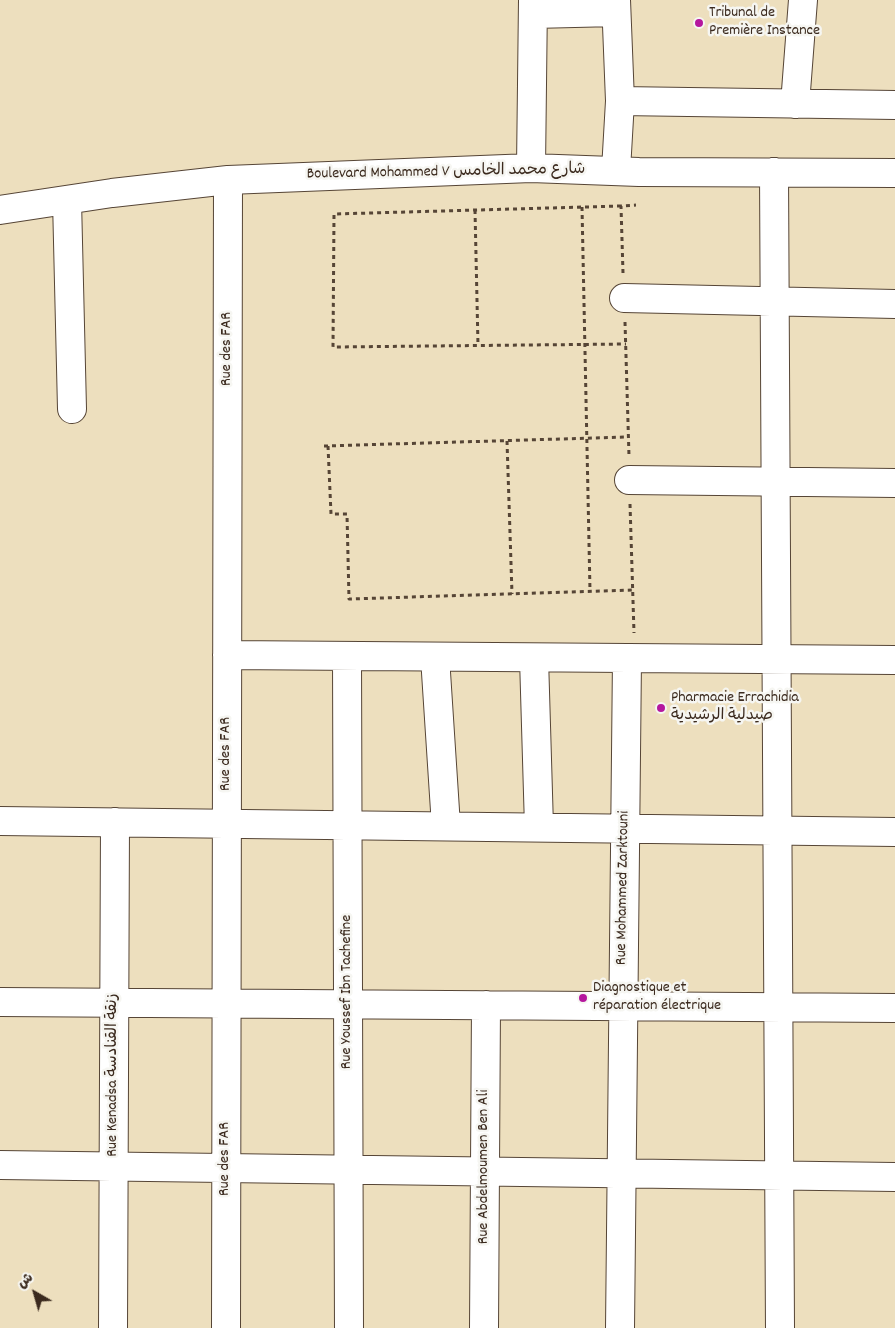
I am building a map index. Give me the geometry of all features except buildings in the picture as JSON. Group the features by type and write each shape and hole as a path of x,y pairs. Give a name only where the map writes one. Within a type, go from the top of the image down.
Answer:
{"street":[{"path":"795,104 803,0"},
{"path":"531,168 533,7 616,6 620,102 616,170"},
{"path":"620,102 895,105"},
{"name":"Boulevard Mohammed V شارع محمد الخامس","path":"0,210 228,180 531,168 895,173"},
{"path":"774,172 780,1328"},
{"name":"Rue des FAR","path":"226,1328 228,180"},
{"path":"67,200 72,409"},
{"path":"624,298 895,304"},
{"path":"629,480 895,484"},
{"path":"227,656 895,660"},
{"name":"Rue Youssef Ibn Tachefine","path":"347,656 349,1328"},
{"path":"435,657 446,826"},
{"path":"534,658 539,827"},
{"name":"Rue Mohammed Zarktouni","path":"620,1328 625,828 630,658"},
{"path":"0,820 895,832"},
{"name":"Rue Kenadsa زنقة القنادسة","path":"113,1328 115,822"},
{"path":"0,1002 895,1008"},
{"name":"Rue Abdelmoumen Ben Ali","path":"484,1328 486,1005"},
{"path":"0,1165 895,1178"}],"path":[{"path":"626,344 333,346 334,214 636,205"},
{"path":"621,206 632,590 630,658"},
{"path":"582,208 590,591"},
{"path":"475,210 478,345"},
{"path":"628,437 326,446 331,514 347,514 349,599 632,590"},
{"path":"507,441 512,594"}],"place":[{"name":"Tribunal de Première Instance","path":"699,23"},
{"name":"Pharmacie Errachidia صيدلية الرشيدية","path":"661,708"},
{"name":"Diagnostique et réparation électrique","path":"583,998"}]}
